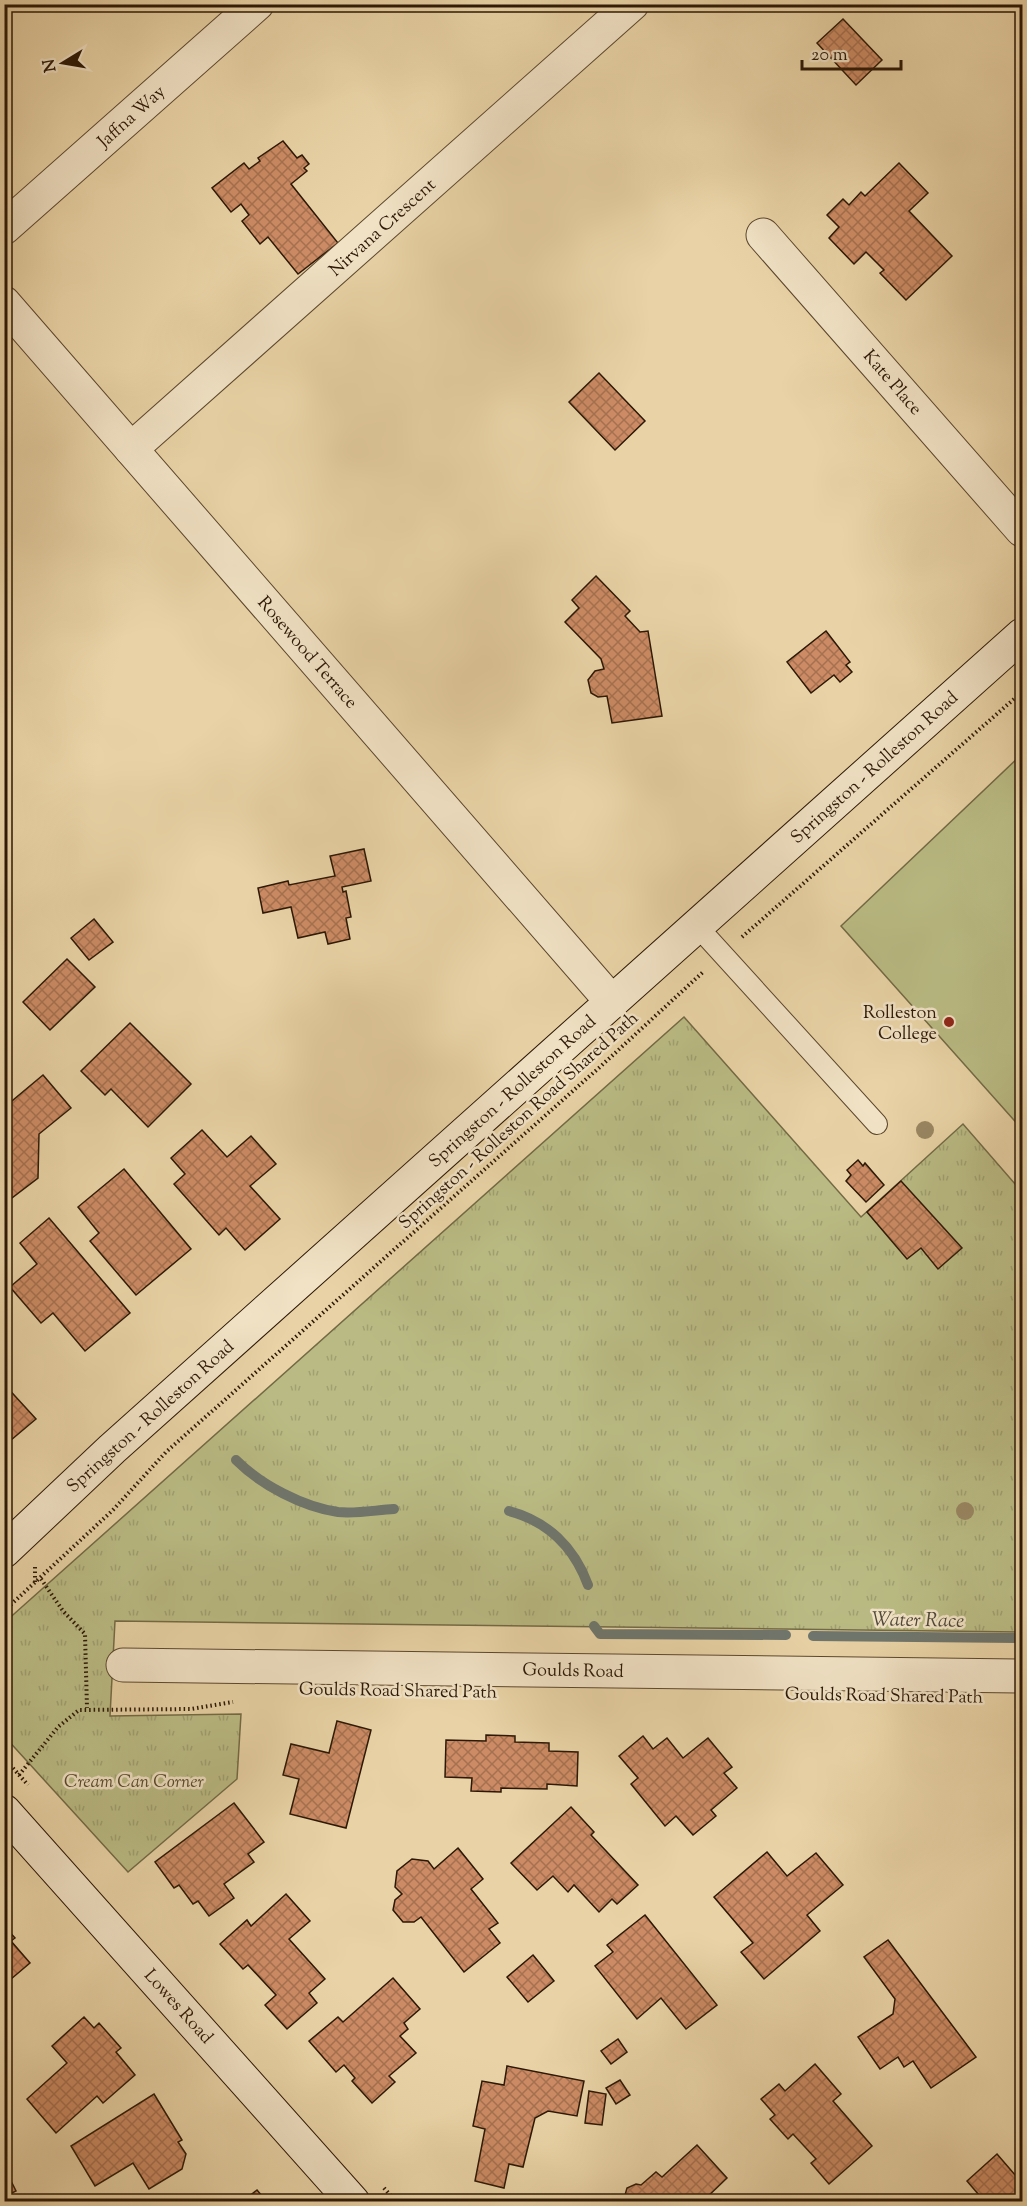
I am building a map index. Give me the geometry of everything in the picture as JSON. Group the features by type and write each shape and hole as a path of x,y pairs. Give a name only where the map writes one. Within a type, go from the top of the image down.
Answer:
{"street":[{"name":"Jaffna Way","path":"4,228 257,4"},
{"name":"Nirvana Crescent","path":"131,449 632,4"},
{"name":"Kate Place","path":"763,235 1023,530"},
{"name":"Rosewood Terrace","path":"4,303 612,1002"},
{"name":"Springston - Rolleston Road","path":"4,1551 112,1449 1023,635"},
{"name":"Goulds Road","path":"123,1665 1023,1676"},
{"name":"Lowes Road","path":"4,1811 353,2202"}],"lane":[{"path":"697,926 877,1124"}],"path":[{"name":"Springston - Rolleston Road Shared Path","path":"4,1611 36,1584 113,1510 166,1452 601,1066 722,954 1023,692"},
{"path":"35,1575 36,1584"},
{"path":"41,1579 63,1611 85,1634 87,1708"},
{"path":"4,1758 19,1775 67,1717 87,1708 191,1709 239,1701"}],"green space":[{"path":"1022,754 1022,1129 841,926"},
{"name":"Cream Can Corner","path":"684,1017 861,1217 963,1124 1022,1192 1022,1632 115,1621 110,1716 241,1714 237,1779 128,1872 5,1737 5,1622"}],"building":[{"path":"4,4 17,4 4,16"},
{"path":"843,19 882,60 856,85 817,43"},
{"path":"283,141 297,158 302,155 309,164 304,168 307,171 291,184 338,243 298,274 268,237 260,244 242,221 249,215 241,204 231,212 212,188 244,163 249,169 260,161 258,158"},
{"path":"899,163 928,193 909,211 952,256 906,300 880,273 884,270 866,252 854,264 829,238 839,227 827,215 843,199 849,205 861,192 865,196"},
{"path":"599,373 645,421 615,450 569,402"},
{"path":"596,576 630,611 625,616 640,632 648,631 662,716 612,723 607,696 598,697 591,693 588,680 595,671 604,669 601,659 565,622 579,608 572,600"},
{"path":"826,631 850,662 846,665 852,672 840,682 834,675 811,693 787,662"},
{"path":"364,849 371,881 342,887 343,892 346,891 351,917 346,918 350,939 328,944 325,932 298,938 291,907 263,913 258,888 288,881 289,885 335,876 330,856"},
{"path":"94,919 113,942 89,960 71,938"},
{"path":"67,959 95,987 50,1030 23,1002"},
{"path":"130,1023 191,1084 148,1127 111,1089 105,1095 81,1071"},
{"path":"43,1075 71,1108 39,1134 38,1178 4,1204 4,1103 7,1105"},
{"path":"202,1130 227,1157 251,1136 276,1164 250,1186 280,1219 245,1250 226,1228 219,1235 174,1184 185,1174 171,1158"},
{"path":"858,1160 863,1166 865,1163 884,1185 866,1202 846,1181 851,1175 847,1170"},
{"path":"124,1169 191,1249 136,1295 90,1241 99,1233 78,1207"},
{"path":"901,1181 962,1248 938,1269 921,1248 907,1259 867,1212"},
{"path":"49,1218 130,1313 85,1351 53,1313 41,1323 10,1287 37,1264 20,1243"},
{"path":"4,1384 36,1419 4,1446"},
{"path":"337,1721 371,1730 346,1828 290,1814 299,1779 283,1775 291,1744 329,1753"},
{"path":"486,1735 515,1736 515,1742 549,1743 549,1751 578,1752 577,1786 547,1784 547,1789 501,1788 501,1792 471,1791 472,1778 445,1777 446,1740 486,1741"},
{"path":"643,1736 653,1749 667,1738 683,1758 708,1738 732,1767 724,1773 737,1788 711,1810 716,1816 693,1835 676,1816 665,1826 631,1784 638,1778 619,1756"},
{"path":"234,1803 264,1842 248,1854 254,1862 224,1884 234,1898 209,1916 198,1901 193,1904 179,1885 174,1888 155,1862"},
{"path":"571,1807 594,1832 591,1835 638,1885 617,1904 612,1899 599,1912 574,1885 568,1892 553,1876 537,1890 511,1863"},
{"path":"458,1848 483,1879 471,1889 498,1923 489,1929 500,1943 464,1972 421,1917 414,1922 403,1922 393,1910 395,1900 402,1894 395,1887 397,1871 412,1859 428,1861 434,1869"},
{"path":"767,1852 787,1876 816,1853 843,1885 807,1915 820,1931 764,1979 741,1952 753,1943 714,1897"},
{"path":"286,1894 310,1921 289,1939 325,1979 309,1993 317,2003 287,2029 265,2005 276,1995 248,1965 243,1969 220,1944 247,1920 251,1926"},
{"path":"645,1915 717,2005 686,2029 661,1998 637,2019 595,1966 613,1952 607,1945"},
{"path":"4,1926 15,1938 11,1941 30,1963 4,1985"},
{"path":"888,1940 976,2057 931,2088 913,2061 904,2067 898,2057 880,2069 858,2037 893,2014 895,1999 864,1957"},
{"path":"533,1955 554,1981 528,2002 507,1977"},
{"path":"393,1978 420,2009 404,2023 408,2029 400,2036 416,2053 389,2076 395,2082 372,2103 352,2081 355,2078 344,2065 336,2072 309,2041 338,2017 343,2022"},
{"path":"84,2017 94,2028 99,2023 121,2048 116,2052 135,2075 103,2103 97,2096 56,2133 27,2099 67,2063 52,2046"},
{"path":"618,2039 627,2052 611,2064 601,2051"},
{"path":"815,2064 841,2094 833,2101 872,2146 829,2184 811,2163 816,2159 793,2134 788,2139 770,2119 775,2115 761,2099 779,2084 785,2091"},
{"path":"507,2066 584,2081 577,2116 548,2111 535,2118 523,2167 509,2164 504,2188 475,2181 485,2129 473,2126 482,2081 504,2085"},
{"path":"620,2080 630,2095 616,2104 606,2088"},
{"path":"589,2091 606,2094 602,2125 585,2123"},
{"path":"154,2094 182,2140 178,2142 186,2154 182,2169 149,2189 133,2163 95,2186 71,2146"},
{"path":"697,2145 727,2178 702,2202 623,2202 627,2188 636,2184 641,2185 656,2172 662,2177"},
{"path":"997,2154 1022,2183 1022,2202 994,2202 991,2198 985,2202 967,2181"},
{"path":"4,2167 16,2191 4,2197"},
{"path":"257,2190 267,2202 242,2202"}],"waterway":[{"name":"Water Race","path":"236,1460 283,1494 311,1505 338,1512 394,1509"},
{"name":"Water Race","path":"509,1511 535,1521 558,1538 575,1559 588,1585"},
{"name":"Water Race","path":"594,1626 600,1634 786,1635"},
{"name":"Water Race","path":"813,1636 1022,1638"}],"place":[{"name":"Rolleston College","path":"949,1022"}]}
